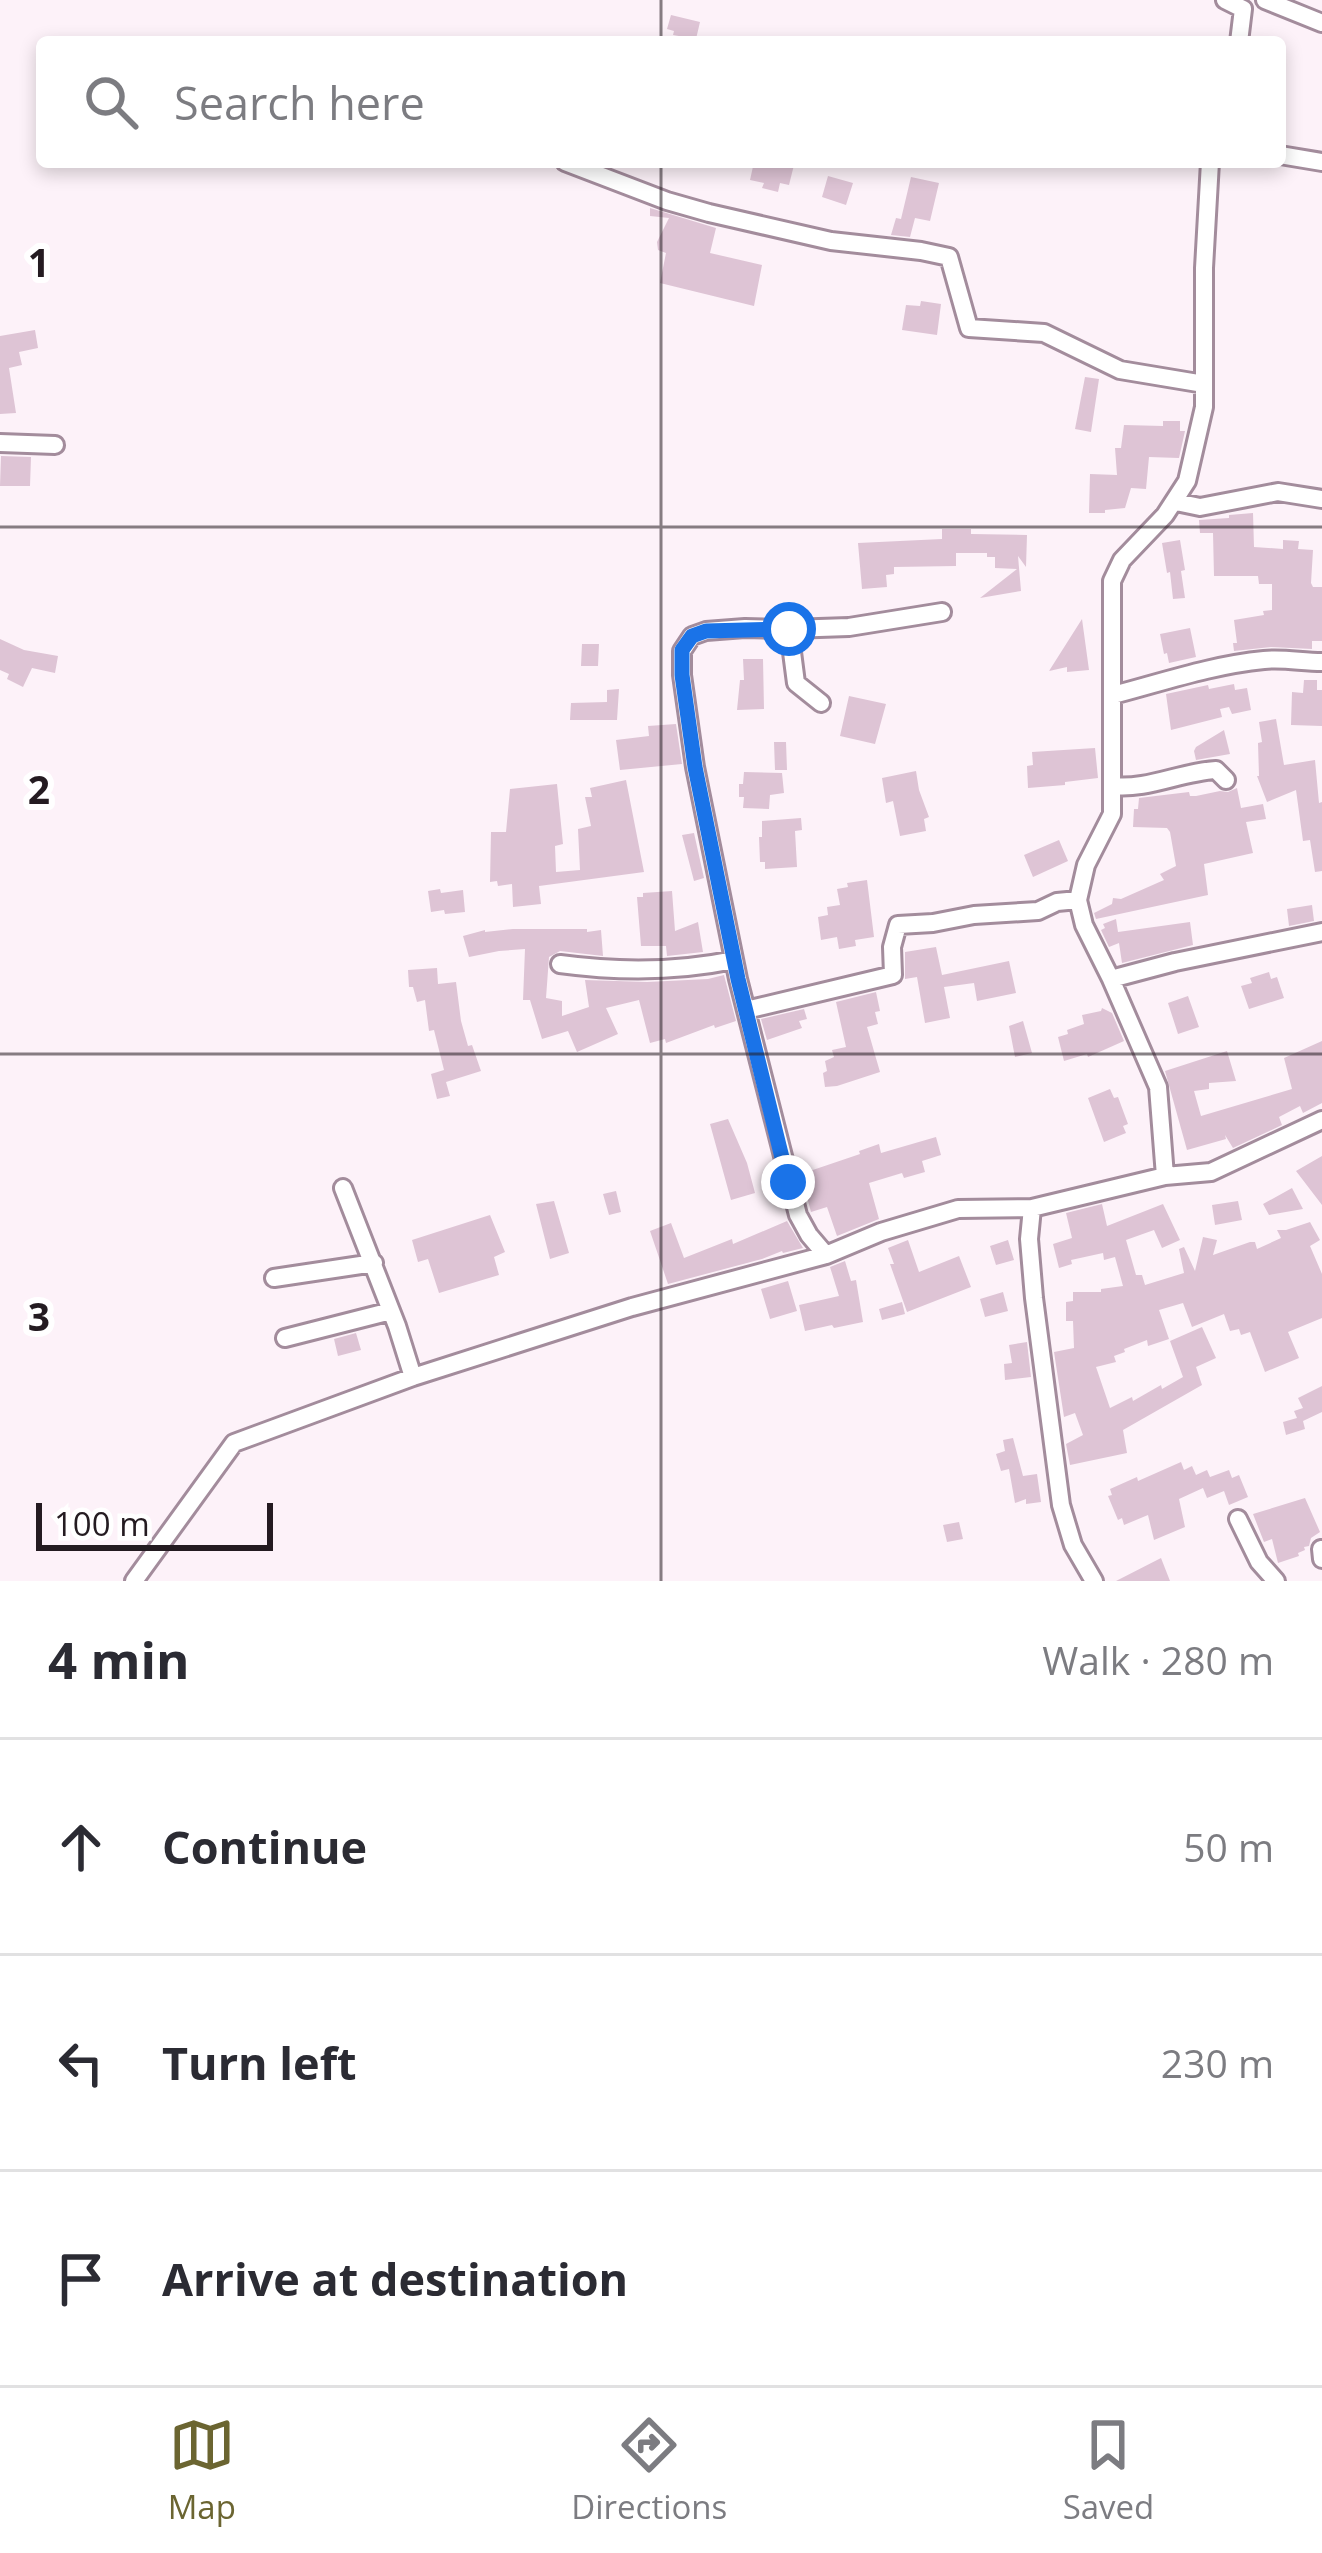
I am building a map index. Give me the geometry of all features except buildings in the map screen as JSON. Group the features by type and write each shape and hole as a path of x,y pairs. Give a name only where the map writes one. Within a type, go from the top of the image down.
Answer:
{"street":[{"path":"1225,0 1244,5 1240,36"},
{"path":"1265,0 1322,23"},
{"path":"1286,156 1322,162"},
{"path":"581,168 709,213 831,241 949,257 970,328 1044,333 1120,370 1204,384"},
{"path":"1165,1176 1158,1087 1084,926 1078,900 1086,865 1112,814 1112,581 1122,560 1176,502 1187,481 1204,407 1210,168"},
{"path":"0,443 55,445"},
{"path":"1176,502 1200,507 1278,492 1322,499"},
{"path":"826,1255 798,1214 734,960 695,767 682,650 692,636 706,631 849,627 942,612"},
{"path":"789,629 796,683 821,703"},
{"path":"1113,695 1260,660 1322,662"},
{"path":"1112,785 1130,788 1216,770 1226,780"},
{"path":"746,1010 892,975 898,926 1038,910 1078,900"},
{"path":"1112,979 1322,932"},
{"path":"560,964 670,970 734,960"},
{"path":"134,1581 234,1442 413,1377 632,1307 826,1255 846,1244 958,1209 1032,1208 1165,1176 1211,1172 1322,1120"},
{"path":"343,1188 413,1377"},
{"path":"1032,1208 1029,1239 1034,1298 1060,1505 1073,1545 1094,1581"},
{"path":"274,1278 374,1264"},
{"path":"285,1338 391,1311"},
{"path":"1238,1520 1259,1562 1276,1581"},
{"path":"1321,1549 1322,1559"}],"route":[{"path":"788,1182 738,979 695,767 682,650 692,636 706,631 789,629"}]}
